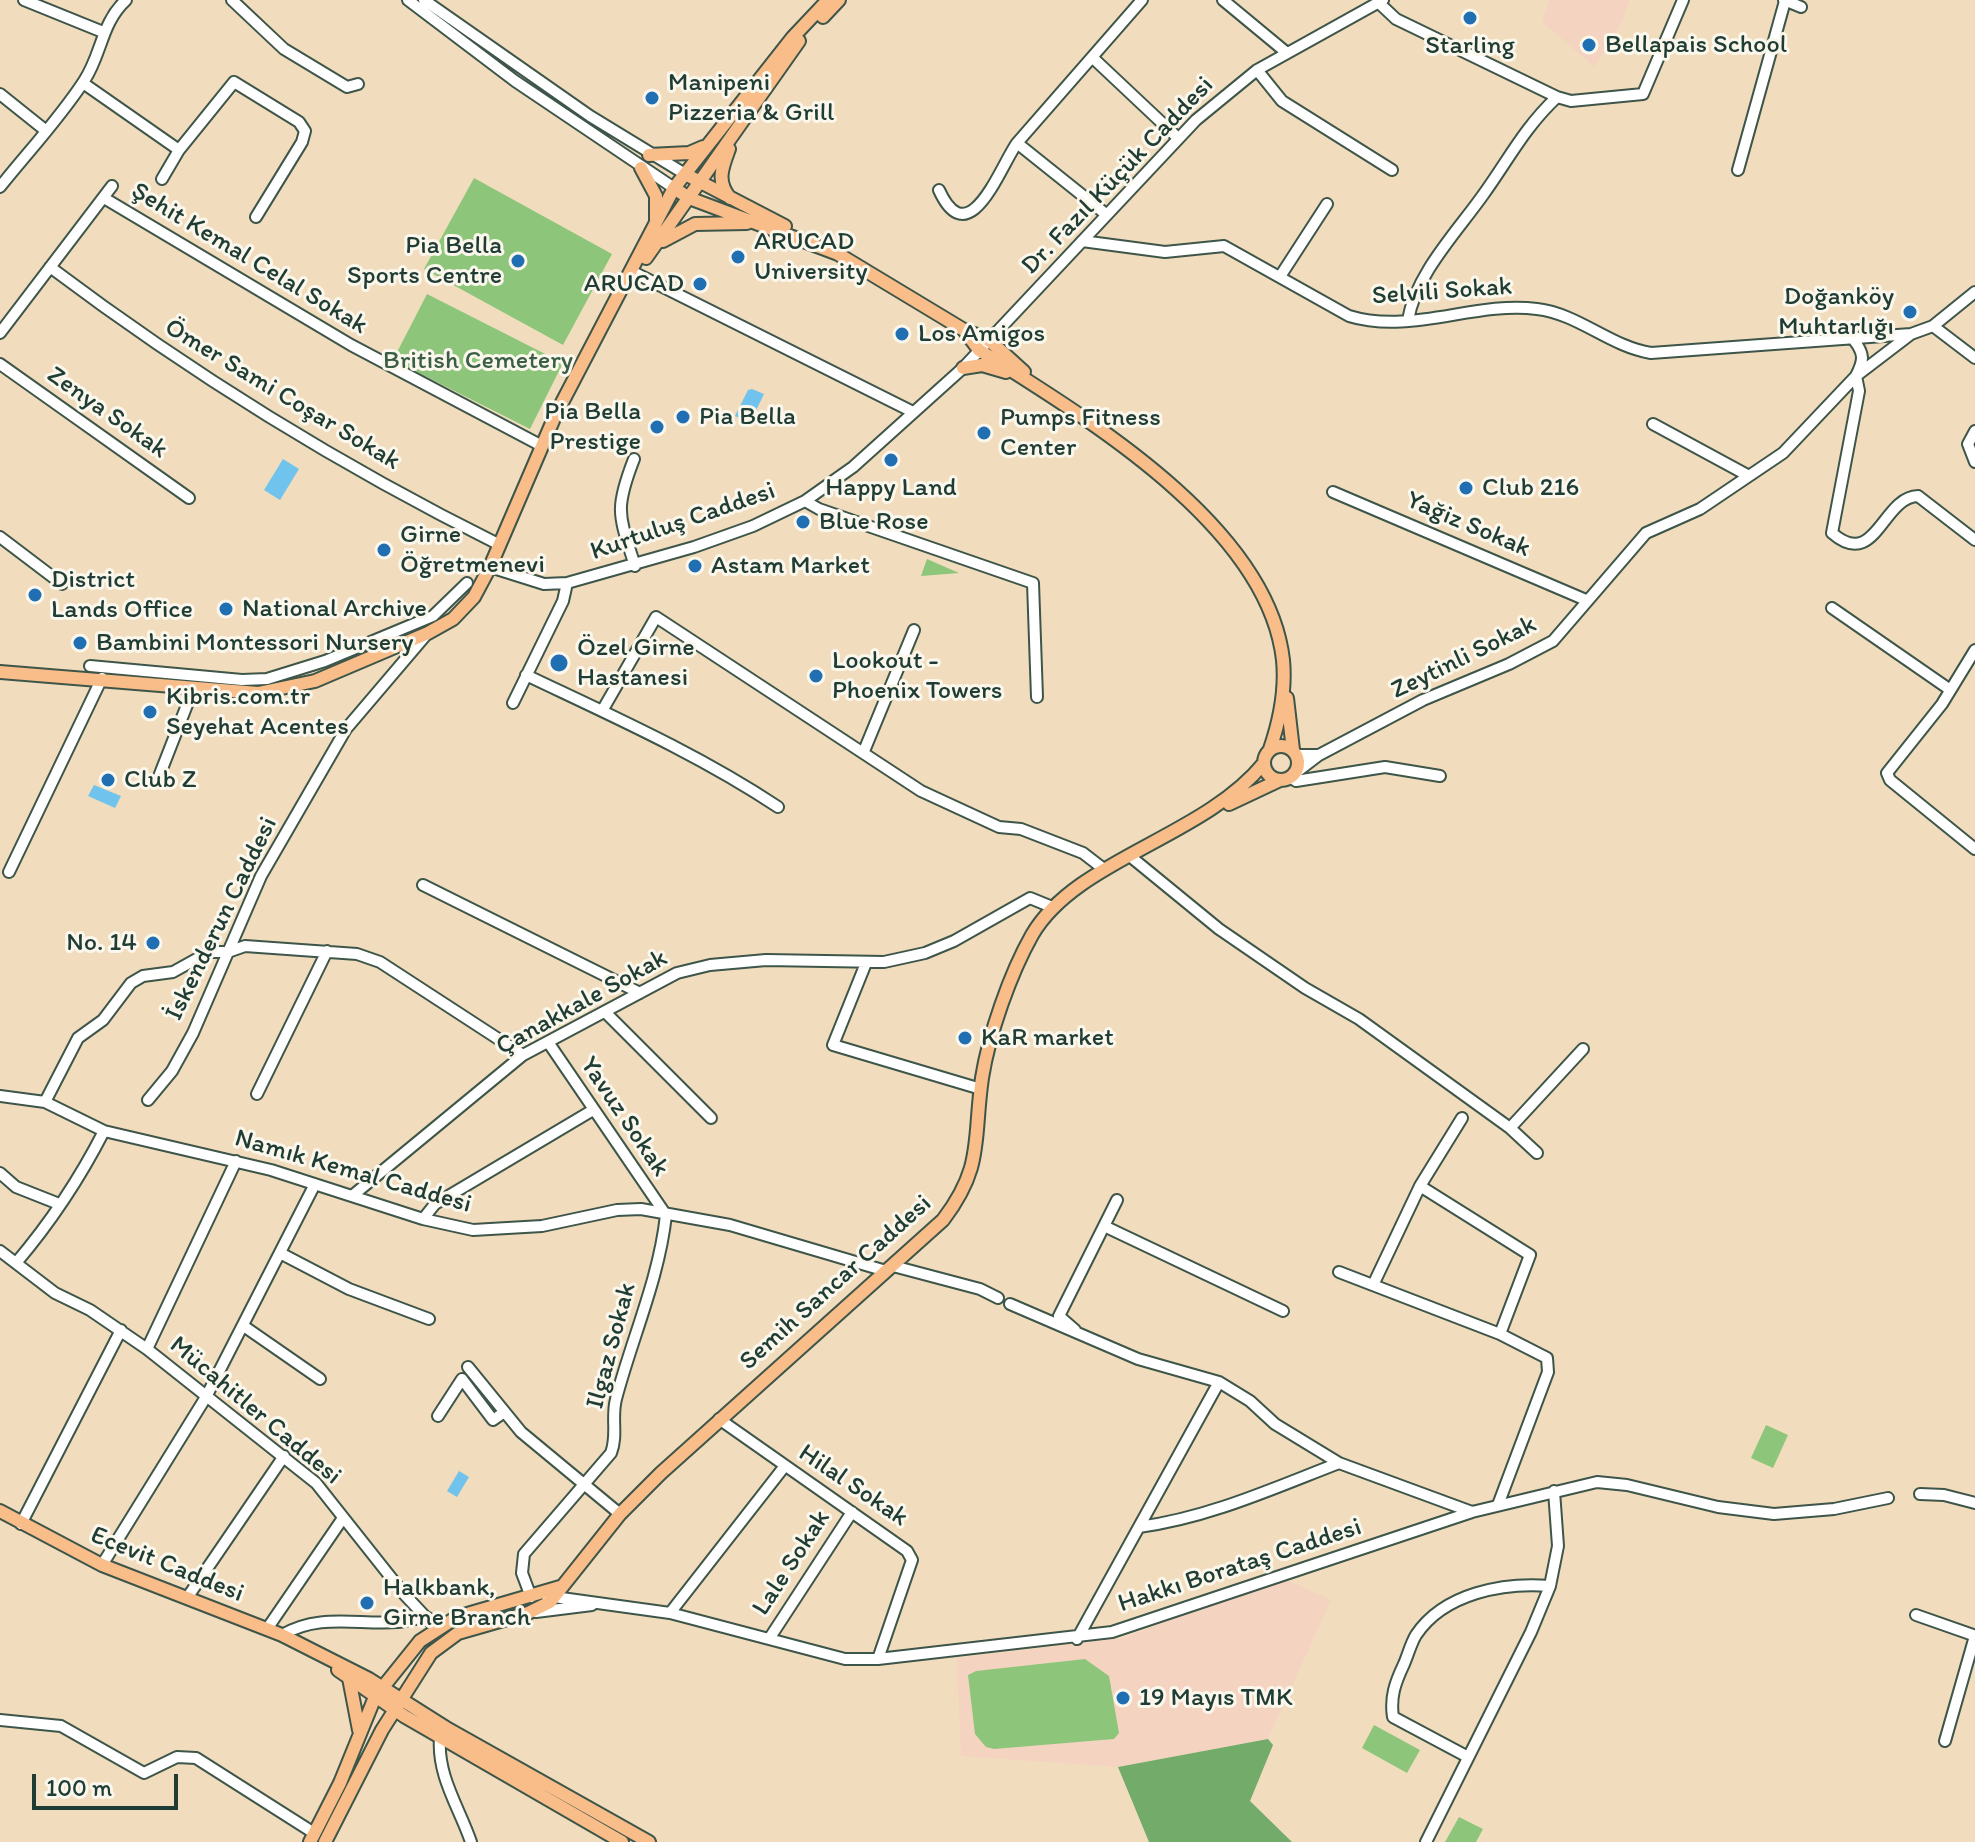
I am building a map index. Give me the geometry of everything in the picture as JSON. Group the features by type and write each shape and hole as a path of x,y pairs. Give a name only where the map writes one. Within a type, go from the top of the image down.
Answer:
{"main road":[{"path":"653,243 700,183 783,58 828,0"},
{"path":"653,243 674,188 706,146 839,0"},
{"path":"731,201 721,188 720,179 736,131"},
{"path":"649,155 689,153 706,146"},
{"path":"641,168 656,196 658,212 653,243"},
{"path":"685,174 816,244"},
{"path":"674,188 689,198 816,244"},
{"path":"653,243 695,224 717,221 763,224"},
{"name":"İskenderun Caddesi","path":"428,633 453,619 474,597 589,350 653,243"},
{"name":"Semih Sancar Caddesi","path":"816,244 878,276 964,330 989,340 1037,386"},
{"name":"Semih Sancar Caddesi","path":"964,330 979,350 1136,453 1188,499 1247,570 1269,613 1283,658 1283,706 1264,763 1248,782 1215,808"},
{"path":"963,368 982,365 1021,377"},
{"path":"0,672 258,693 315,681 428,633"},
{"name":"Semih Sancar Caddesi","path":"325,1842 375,1743 431,1653 458,1633 528,1613 557,1592 620,1514 719,1419 943,1220 961,1196 975,1165 981,1089 990,1039 1032,935 1052,907 1105,870 1215,808 1288,777 1298,765 1284,683"},
{"path":"1270,749 1279,746 1294,753"},
{"path":"1264,763 1267,773 1288,777"},
{"name":"Ecevit Caddesi","path":"0,1511 102,1565 282,1635 352,1675 394,1710 412,1713"},
{"path":"312,1838 375,1697 433,1623 557,1592"},
{"path":"358,1735 352,1675 387,1672 403,1661"},
{"path":"417,1672 409,1693 412,1713 440,1738 622,1842"},
{"name":"Ecevit Caddesi","path":"352,1675 382,1686 401,1698 412,1713"},
{"path":"375,1743 393,1723 412,1713"},
{"path":"412,1713 649,1842"}],"street":[{"path":"24,0 103,32"},
{"path":"0,187 83,83 103,32 115,10 126,0"},
{"path":"232,0 284,49 347,87 358,84"},
{"path":"408,0 556,110 674,188"},
{"path":"424,0 649,155 685,174"},
{"path":"939,190 953,210 974,212 984,203 1001,167 1017,143 1142,0"},
{"path":"1381,1 1396,19 1571,101 1643,94 1683,0"},
{"path":"1738,170 1784,0 1801,7"},
{"name":"Dr. Fazıl Küçük Caddesi","path":"979,350 1178,138 1257,70 1381,1"},
{"path":"1230,2 1287,53"},
{"path":"1093,58 1178,138"},
{"path":"1257,70 1282,101 1392,170"},
{"path":"162,179 179,150 234,82 299,122 305,131 302,142 256,217"},
{"path":"83,83 179,150"},
{"path":"0,94 45,130"},
{"path":"1408,320 1411,301 1420,285 1505,164 1523,131 1557,97"},
{"path":"1017,143 1107,215"},
{"path":"0,333 112,186"},
{"name":"Şehit Kemal Celal Sokak","path":"104,198 351,345 542,446"},
{"path":"1281,275 1327,204"},
{"name":"Selvili Sokak","path":"1082,241 1165,252 1224,246 1281,275 1349,316 1368,321 1408,320 1513,307 1539,309 1567,316 1620,344 1651,353 1911,334"},
{"name":"Ömer Sami Coşar Sokak","path":"50,267 136,332 272,421 500,545"},
{"path":"633,272 747,326 913,412"},
{"name":"Zeytinli Sokak","path":"1288,777 1319,755 1444,689 1509,664 1553,641 1646,533 1700,509 1783,453 1856,376 1911,334 1933,326 1975,292"},
{"path":"1933,326 1975,358"},
{"path":"1853,339 1862,350 1864,362 1856,376 1859,391 1832,533 1845,542 1859,544 1877,531 1905,499 1918,496 1975,540"},
{"name":"Kurtuluş Caddesi","path":"490,567 544,584 567,583 635,566 753,526 805,501 853,467 979,350"},
{"name":"Zenya Sokak","path":"0,364 189,498"},
{"path":"1653,424 1749,476"},
{"path":"1975,431 1968,444 1975,462"},
{"path":"634,459 620,495 621,520 635,566"},
{"name":"Yağiz Sokak","path":"1333,492 1586,600"},
{"path":"805,501 819,509 1033,583 1037,697"},
{"path":"0,537 62,584"},
{"path":"90,666 242,680 267,679 325,661 433,616 467,583"},
{"path":"513,703 563,601 567,583"},
{"path":"1832,608 1949,689"},
{"path":"602,711 656,617 864,751 874,762 950,807 1083,853 1105,870"},
{"path":"864,751 914,630"},
{"name":"İskenderun Caddesi","path":"148,1100 172,1071 193,1033 261,876 346,729 428,633"},
{"path":"1975,650 1942,704 1887,773 1890,780 1975,849"},
{"path":"526,675 727,773 778,807"},
{"path":"9,872 102,678"},
{"path":"158,779 194,687"},
{"path":"1294,753 1319,755"},
{"path":"1288,777 1296,781 1307,780 1385,767 1440,776"},
{"path":"1131,857 1219,929 1305,988 1359,1019 1510,1128 1537,1153"},
{"path":"423,885 640,993"},
{"name":"Çanakkale Sokak","path":"352,1196 401,1152 523,1055 682,971 766,960 866,963 925,953 954,941 1030,898 1052,907"},
{"path":"45,1102 78,1038 91,1025 103,1020 131,983 143,976 173,972 209,952 228,952 245,946 357,954 401,973 523,1055"},
{"path":"257,1094 327,951"},
{"path":"866,963 833,1045 981,1089"},
{"path":"605,1012 711,1118"},
{"name":"Yavuz Sokak","path":"548,1042 666,1215"},
{"path":"1510,1128 1583,1049"},
{"name":"Namık Kemal Caddesi","path":"0,1096 45,1102 104,1131 236,1161 423,1219 473,1230 542,1226 617,1210 641,1209 666,1215 689,1215 889,1269 980,1289 998,1298"},
{"path":"423,1219 435,1204 593,1110"},
{"path":"1373,1285 1420,1186 1462,1118"},
{"path":"16,1263 59,1204 104,1131"},
{"path":"147,1349 236,1161"},
{"path":"0,1173 16,1187 59,1204"},
{"path":"102,1565 206,1397 245,1327 315,1184"},
{"path":"1420,1186 1530,1255 1500,1334"},
{"path":"1082,1337 1059,1316 1117,1200"},
{"name":"Ilgaz Sokak","path":"534,1596 522,1573 524,1554 611,1453 615,1442 615,1402 656,1269 666,1215"},
{"path":"1104,1226 1283,1311"},
{"name":"Mücahitler Caddesi","path":"0,1251 55,1293 121,1330 147,1349 316,1483 404,1594 433,1623"},
{"path":"280,1253 349,1289 429,1319"},
{"path":"1339,1272 1500,1334 1540,1351 1547,1358 1548,1372 1498,1505"},
{"path":"1010,1304 1138,1359 1219,1382 1250,1401 1275,1424 1339,1463 1472,1512"},
{"path":"245,1327 320,1379"},
{"path":"21,1524 121,1330"},
{"path":"468,1367 503,1413 541,1450 586,1483 620,1514"},
{"path":"438,1416 462,1379 493,1420 503,1413"},
{"path":"1077,1639 1219,1382"},
{"name":"Hilal Sokak","path":"719,1419 784,1467 897,1541 912,1560 878,1659"},
{"path":"187,1598 284,1456"},
{"path":"1139,1527 1167,1523 1246,1498 1339,1463"},
{"path":"670,1613 784,1467"},
{"name":"Hakkı Borataş Caddesi","path":"557,1592 601,1603 670,1613 845,1659 878,1659 1077,1639 1112,1632 1472,1512 1597,1482 1627,1485 1718,1507 1774,1514 1834,1509 1888,1498"},
{"path":"1426,1842 1550,1586 1558,1546 1554,1491"},
{"path":"1920,1494 1944,1495 1975,1503"},
{"name":"Lale Sokak","path":"769,1639 852,1512"},
{"path":"267,1629 343,1518"},
{"path":"1468,1757 1393,1717 1391,1701 1395,1683 1416,1635 1457,1601 1522,1584 1550,1586"},
{"path":"528,1613 601,1603"},
{"path":"1916,1615 1974,1636 1945,1741"},
{"path":"282,1635 299,1625 321,1621 396,1622 418,1617 433,1623"},
{"path":"0,1720 61,1726 144,1773 177,1757 196,1758 312,1838"},
{"path":"440,1738 439,1752 445,1781 471,1842"}],"shaded area":[{"name":"Bellapais School","path":"1549,0 1629,0 1623,20 1595,67 1542,22"},
{"name":"19 Mayıs TMK","path":"1281,1577 1331,1600 1268,1739 1118,1767 961,1756 957,1658 1124,1638"}],"green space":[{"name":"Pia Bella Sports Centre","path":"474,178 612,254 563,345 424,269"},
{"name":"British Cemetery","path":"427,294 563,363 530,429 393,360"},
{"path":"927,559 959,573 921,576"},
{"path":"1766,1425 1788,1435 1773,1468 1751,1458"},
{"path":"1085,1659 1109,1676 1119,1733 1114,1739 994,1749 986,1747 975,1734 968,1675 976,1671"},
{"path":"1374,1725 1420,1750 1407,1773 1362,1748"},
{"path":"1268,1739 1273,1745 1250,1801 1292,1842 1149,1842 1118,1767"},
{"path":"1459,1817 1483,1829 1476,1842 1445,1842"}],"water":[{"path":"748,390 764,394 750,423 735,416"},
{"path":"283,459 299,469 280,500 264,490"},
{"path":"94,785 121,796 115,808 88,796"},
{"path":"459,1471 469,1477 457,1497 447,1491"}],"place":[{"name":"Starling","path":"1470,18"},
{"name":"Bellapais School","path":"1589,45"},
{"name":"Manipeni Pizzeria & Grill","path":"652,98"},
{"name":"ARUCAD University","path":"738,257"},
{"name":"Pia Bella Sports Centre","path":"518,261"},
{"name":"ARUCAD","path":"700,284"},
{"name":"Doğanköy Muhtarlığı","path":"1910,312"},
{"name":"Los Amigos","path":"902,334"},
{"name":"Pia Bella","path":"683,417"},
{"name":"Pia Bella Prestige","path":"657,427"},
{"name":"Pumps Fitness Center","path":"984,433"},
{"name":"Happy Land","path":"891,460"},
{"name":"Club 216","path":"1466,488"},
{"name":"Blue Rose","path":"803,522"},
{"name":"Girne Öğretmenevi","path":"384,550"},
{"name":"Astam Market","path":"695,566"},
{"name":"District Lands Office","path":"35,595"},
{"name":"National Archive","path":"226,609"},
{"name":"Bambini Montessori Nursery","path":"80,643"},
{"name":"Özel Girne Hastanesi","path":"559,663"},
{"name":"Lookout - Phoenix Towers","path":"816,676"},
{"name":"Kibris.com.tr Seyehat Acentes","path":"150,712"},
{"name":"Club Z","path":"108,780"},
{"name":"No. 14","path":"153,943"},
{"name":"KaR market","path":"965,1038"},
{"name":"Halkbank, Girne Branch","path":"367,1603"},
{"name":"19 Mayıs TMK","path":"1123,1698"}]}
